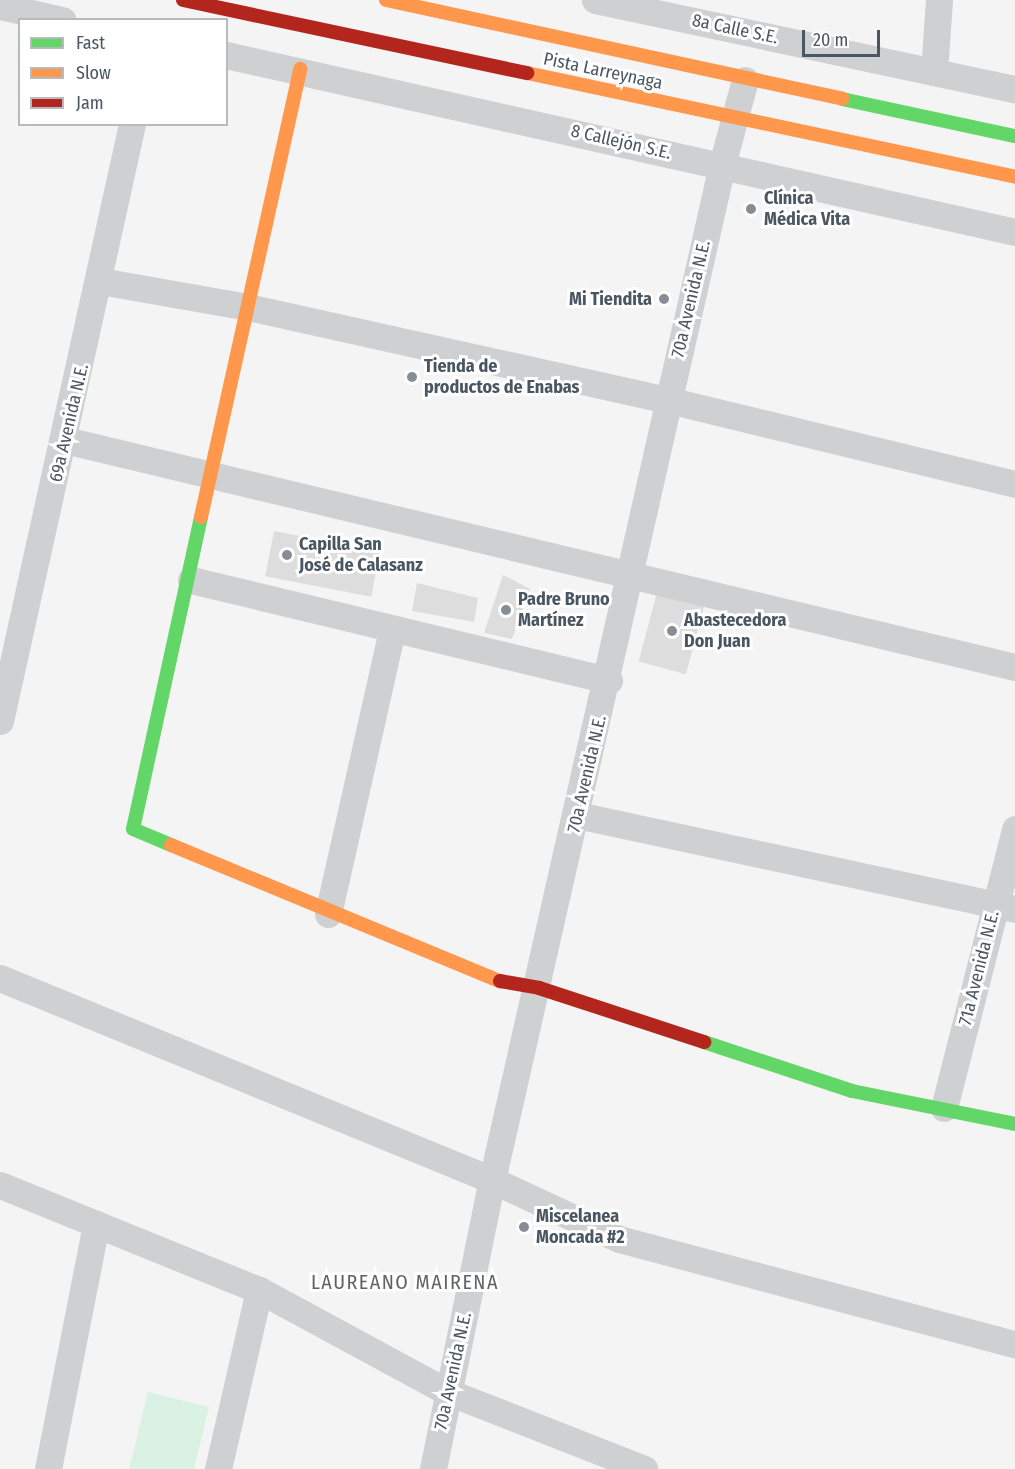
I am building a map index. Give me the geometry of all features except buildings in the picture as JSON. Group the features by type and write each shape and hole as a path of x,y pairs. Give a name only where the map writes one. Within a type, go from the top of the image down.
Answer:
{"street":[{"name":"Pista Larreynaga","path":"183,0 1015,177"},
{"name":"Pista Larreynaga","path":"386,0 745,80 1015,136"},
{"name":"8a Calle S.E.","path":"595,0 1015,89"},
{"path":"934,72 939,0"},
{"path":"0,6 53,18"},
{"name":"8 Callejón S.E.","path":"228,55 300,69 1015,232"},
{"path":"300,69 211,476 191,579 133,829 328,914 487,978 539,988 852,1091 1015,1124"},
{"name":"70a Avenida N.E.","path":"433,1469 492,1180 539,988 609,680 668,400 733,117 745,80"},
{"name":"69a Avenida N.E.","path":"0,721 65,440 132,126"},
{"path":"100,280 248,307 668,400 1015,484"},
{"path":"65,440 631,573 1015,667"},
{"path":"191,579 609,680"},
{"path":"328,914 392,629"},
{"path":"577,815 1005,908"},
{"name":"71a Avenida N.E.","path":"944,1108 1005,908 1015,829"},
{"path":"0,978 492,1180 619,1239 1015,1344"},
{"path":"0,1185 259,1290 448,1392 644,1469"},
{"path":"48,1469 96,1224"},
{"path":"218,1469 259,1290"}],"green space":[{"path":"148,1392 209,1407 194,1469 129,1469"}],"traffic: fast":[{"path":"842,99 1015,136"},
{"path":"171,845 133,829 201,517"},
{"path":"704,1042 852,1091 1015,1124"}],"traffic: slow":[{"path":"386,0 842,99"},
{"path":"201,517 300,69"},
{"path":"527,73 1015,177"},
{"path":"171,845 500,981"}],"traffic: jam":[{"path":"183,0 527,73"},
{"path":"500,981 539,988 704,1042"}],"place":[{"name":"Clínica Médica Vita","path":"751,209"},
{"name":"Mi Tiendita","path":"664,299"},
{"name":"Tienda de productos de Enabas","path":"412,377"},
{"name":"Capilla San José de Calasanz","path":"287,555"},
{"name":"Padre Bruno Martínez","path":"506,610"},
{"name":"Abastecedora Don Juan","path":"672,631"},
{"name":"Miscelanea Moncada #2","path":"524,1227"}],"district":[{"name":"LAUREANO MAIRENA","path":"405,1282"}]}
